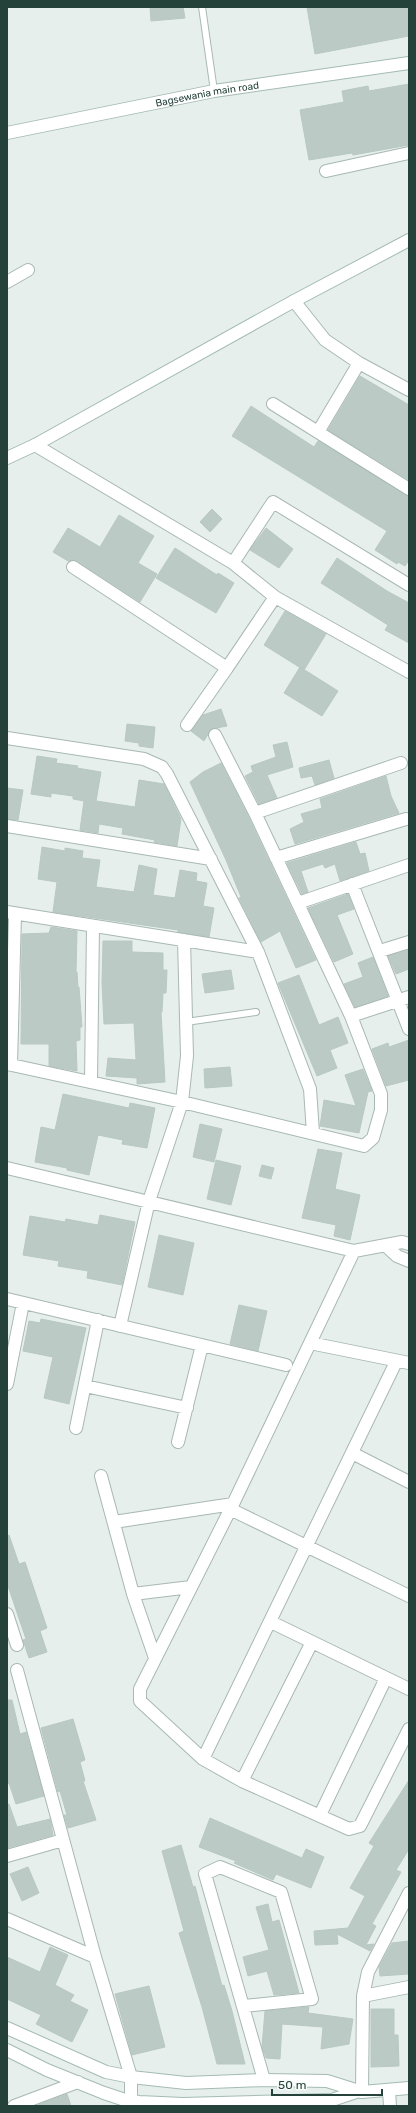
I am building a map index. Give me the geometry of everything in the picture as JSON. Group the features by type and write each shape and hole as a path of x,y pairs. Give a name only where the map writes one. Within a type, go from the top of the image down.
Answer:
{"street":[{"name":"Bagsewania main road","path":"7,134 214,91 409,63"},
{"path":"326,171 409,153"},
{"path":"7,458 35,445 294,301 409,240"},
{"path":"7,282 28,270"},
{"path":"294,301 325,340 360,364 409,390"},
{"path":"318,432 360,364"},
{"path":"274,404 409,489"},
{"path":"35,445 233,563 275,597 409,672"},
{"path":"233,563 274,502 409,585"},
{"path":"73,567 227,668"},
{"path":"187,725 275,597"},
{"path":"215,735 255,813 351,1016 381,1094 381,1110 373,1138 364,1146 182,1102 9,1064 11,913 258,952"},
{"path":"7,738 153,762 162,767 167,774 258,952 310,1089 313,1133"},
{"path":"255,813 401,763"},
{"path":"276,858 406,818"},
{"path":"7,826 211,859"},
{"path":"298,903 409,865"},
{"path":"352,884 380,951 404,999 409,1029"},
{"path":"91,1082 93,926"},
{"path":"120,1326 149,1201 182,1102 187,1056 184,940"},
{"path":"380,951 409,942"},
{"path":"351,1016 404,999"},
{"path":"7,1168 354,1251 402,1242 409,1244"},
{"path":"385,1245 397,1256 409,1261"},
{"path":"354,1251 232,1506 140,1689 140,1701 203,1759 242,1781 350,1829 360,1826 409,1729"},
{"path":"7,1299 286,1364"},
{"path":"7,1384 23,1303"},
{"path":"76,1428 98,1320"},
{"path":"310,1343 409,1364"},
{"path":"178,1442 202,1345"},
{"path":"203,1759 271,1622 396,1362"},
{"path":"85,1386 187,1408"},
{"path":"352,1453 409,1482"},
{"path":"101,1476 133,1594 155,1658"},
{"path":"114,1522 232,1506 306,1547 409,1596"},
{"path":"133,1594 191,1587"},
{"path":"7,1614 17,1645"},
{"path":"271,1622 409,1689"},
{"path":"242,1781 312,1642"},
{"path":"17,1670 95,1957 131,2077 131,2101"},
{"path":"320,1815 386,1678"},
{"path":"7,1856 63,1840"},
{"path":"244,2006 312,1999 281,1892 220,1867 205,1874 264,2080"},
{"path":"361,2092 363,1996 368,1972 408,1898"},
{"path":"7,1919 95,1957"},
{"path":"363,1996 409,1987"},
{"path":"7,2028 106,2072 131,2077 186,2083 264,2080 327,2082 361,2092"},
{"path":"7,2050 78,2082 131,2101 183,2104 332,2100 361,2092 409,2088"},
{"path":"14,2106 78,2082"},
{"path":"389,2090 390,2106"}],"lane":[{"path":"202,7 214,91"},
{"path":"186,1022 256,1012"}],"building":[{"path":"150,7 183,7 185,18 151,21"},
{"path":"307,7 409,7 409,36 315,54"},
{"path":"409,84 409,145 353,155 352,153 309,160 300,110 344,102 342,91 368,86 369,91"},
{"path":"360,376 409,405 409,480 328,430"},
{"path":"251,406 314,447 318,441 409,496 409,560 405,566 398,562 397,564 375,550 387,531 232,436"},
{"path":"212,509 222,519 210,532 200,522"},
{"path":"119,515 154,536 138,563 157,574 140,602 77,561 68,561 53,552 68,528 100,547"},
{"path":"266,528 293,549 279,568 250,550"},
{"path":"175,548 217,575 218,573 234,583 216,613 156,578"},
{"path":"337,558 387,591 409,603 409,643 385,630 388,625 321,583"},
{"path":"285,611 326,634 304,670 264,645"},
{"path":"300,667 338,691 322,716 284,693"},
{"path":"221,709 227,726 211,729 204,741 191,731 203,715"},
{"path":"127,724 155,727 153,748 139,746 139,743 125,741"},
{"path":"287,742 293,767 267,775 277,798 259,804 245,776 253,772 251,766 276,757 273,745"},
{"path":"37,756 57,759 56,763 78,766 77,768 101,772 96,801 135,807 139,780 164,784 181,819 177,846 122,834 123,828 99,824 98,833 80,830 84,801 73,799 73,796 51,793 51,797 31,794"},
{"path":"329,760 334,778 315,785 312,776 301,778 299,768"},
{"path":"221,763 248,816 316,960 296,968 280,931 261,942 239,898 241,897 226,860 190,782 203,772"},
{"path":"386,776 391,796 399,813 295,844 290,829 304,822 301,814 322,808 320,799"},
{"path":"7,788 23,790 18,820 7,819"},
{"path":"356,842 360,854 365,853 369,871 340,881 335,864 325,868 323,864 301,871 308,892 302,894 287,863"},
{"path":"42,847 65,851 65,848 83,851 82,858 100,860 96,887 134,892 139,865 157,869 153,895 175,898 180,870 197,873 196,881 207,883 203,906 214,908 209,937 178,932 178,930 53,912 57,882 38,879"},
{"path":"348,894 354,909 337,915 353,954 334,962 308,908"},
{"path":"51,927 77,931 76,972 79,987 82,1027 80,1027 80,1040 76,1041 77,1071 49,1066 49,1044 21,1044 22,934 49,933"},
{"path":"103,941 132,941 132,952 163,953 163,970 167,970 166,993 163,993 161,1012 165,1082 137,1084 137,1078 106,1076 108,1058 136,1060 134,1023 104,1024 102,983"},
{"path":"409,950 409,969 396,974 388,956"},
{"path":"373,957 388,996 355,1007 344,984 363,977 358,963"},
{"path":"231,970 234,989 205,993 202,974"},
{"path":"299,975 319,1025 338,1017 348,1043 330,1050 337,1068 317,1076 278,983"},
{"path":"409,1040 409,1080 386,1086 372,1049 388,1043 389,1047"},
{"path":"230,1067 232,1086 205,1088 204,1069"},
{"path":"363,1069 372,1091 368,1092 359,1133 320,1126 324,1100 356,1106 345,1075"},
{"path":"63,1094 129,1108 130,1103 155,1108 147,1148 122,1144 123,1140 98,1135 89,1175 67,1170 67,1168 35,1162 41,1127 55,1130"},
{"path":"200,1124 222,1129 214,1162 193,1157"},
{"path":"318,1149 342,1153 335,1189 360,1195 350,1240 334,1236 336,1225 302,1218"},
{"path":"216,1160 241,1166 231,1205 207,1199"},
{"path":"262,1165 274,1168 271,1179 259,1176"},
{"path":"100,1215 135,1222 122,1285 87,1278 88,1271 58,1266 59,1261 23,1255 30,1216 65,1222 66,1219 98,1225"},
{"path":"159,1235 194,1243 183,1295 148,1287"},
{"path":"239,1305 267,1311 258,1351 230,1344"},
{"path":"41,1319 86,1328 69,1404 44,1398 53,1357 23,1351 29,1321 40,1323"},
{"path":"9,1535 19,1564 25,1562 47,1628 40,1631 47,1652 29,1658 23,1640 26,1639 7,1583 7,1536"},
{"path":"7,1700 12,1700 20,1734 26,1732 44,1796 16,1804 9,1783 7,1784"},
{"path":"73,1719 85,1760 80,1762 85,1781 83,1781 96,1820 68,1828 64,1815 67,1815 60,1791 58,1792 41,1728"},
{"path":"409,1780 409,1849 396,1870 401,1872 372,1924 376,1926 366,1945 374,1944 370,1951 337,1934 338,1944 315,1945 314,1931 348,1928 365,1896 350,1888 374,1846 369,1843"},
{"path":"9,1804 17,1827 50,1819 53,1835 7,1848 7,1805"},
{"path":"210,1818 302,1858 306,1849 324,1857 311,1888 276,1874 273,1880 234,1863 236,1861 199,1847"},
{"path":"181,1845 193,1887 195,1886 222,1986 224,1985 232,2011 245,2064 217,2064 202,2007 179,1933 184,1931 162,1851"},
{"path":"28,1867 39,1893 22,1901 10,1874"},
{"path":"268,1904 272,1922 279,1920 299,1993 274,1995 267,1971 248,1976 243,1957 269,1950 256,1907"},
{"path":"409,1941 409,1974 380,1976 379,1967 392,1943"},
{"path":"50,1947 68,1955 55,1985 74,1995 70,2001 88,2010 72,2042 36,2024 41,2015 7,1999 7,1957 40,1972"},
{"path":"149,1986 165,2047 132,2055 115,1994"},
{"path":"309,2007 308,2013 353,2019 349,2044 321,2049 323,2027 282,2024 280,2059 266,2058 262,2047 265,2011"},
{"path":"371,2009 394,2009 394,2035 398,2035 399,2066 371,2067"},
{"path":"67,2094 71,2106 35,2106"}]}
